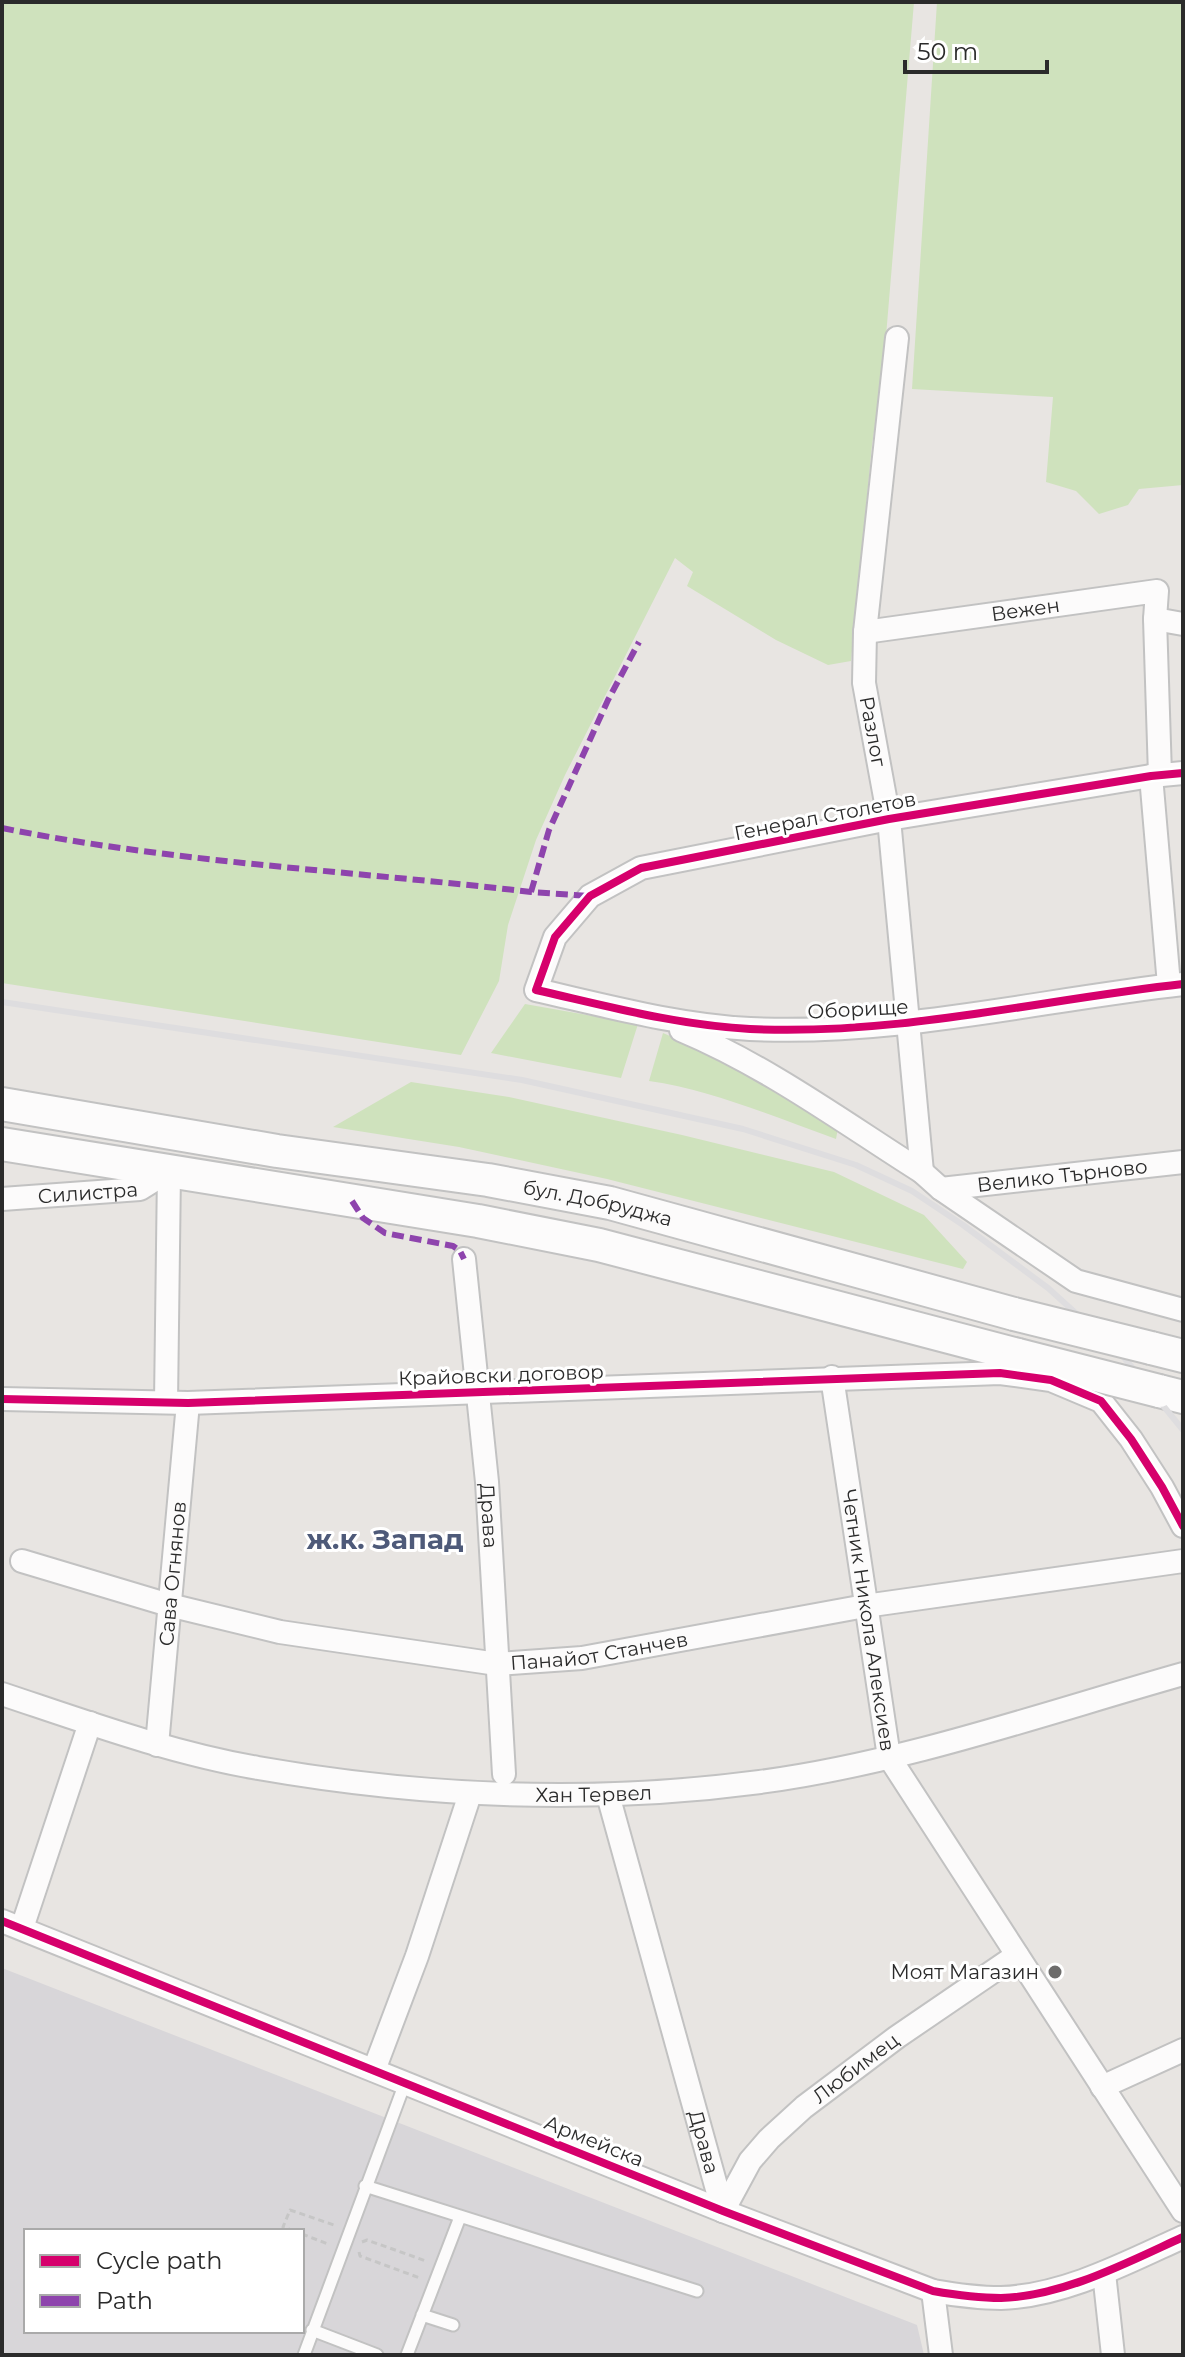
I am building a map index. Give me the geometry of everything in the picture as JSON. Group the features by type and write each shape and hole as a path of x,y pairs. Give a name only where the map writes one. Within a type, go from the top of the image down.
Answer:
{"main road":[{"name":"бул. Добруджа","path":"2,1104 277,1151 488,1180 610,1203 1014,1314 1183,1356"},
{"name":"бул. Добруджа","path":"2,1144 478,1221 599,1245 1009,1364 1171,1394"}],"street":[{"name":"Разлог","path":"897,338 865,632 864,683 889,819 922,1172"},
{"name":"Вежен","path":"865,632 1157,591 1155,775"},
{"path":"1155,619 1183,624"},
{"name":"Генерал Столетов","path":"536,990 555,937 590,896 641,868 889,819 1183,773"},
{"name":"Оборище","path":"536,990 682,1023 752,1029 909,1024 1176,985 1155,775"},
{"path":"647,1016 724,1048 760,1068 922,1172 941,1189 1076,1281 1183,1310"},
{"name":"Велико Търново","path":"941,1189 1183,1162"},
{"name":"Силистра","path":"2,1199 140,1189 169,1171"},
{"name":"Сава Огнянов","path":"157,1745 169,1605 177,1402 169,1171"},
{"name":"Драва","path":"464,1259 487,1482 504,1774"},
{"path":"1009,1364 1101,1401 1147,1463 1183,1526"},
{"name":"Крайовски договор","path":"2,1399 177,1402 810,1380 1009,1364"},
{"name":"Четник Никола Алексиев","path":"832,1377 889,1757 1183,2211"},
{"name":"Панайот Станчев","path":"22,1561 169,1605 280,1632 497,1664 582,1658 865,1606 1183,1561"},
{"name":"Хан Тервел","path":"2,1694 157,1745 257,1768 470,1794 608,1795 761,1782 889,1757 1183,1674"},
{"path":"12,1924 90,1723"},
{"path":"374,2070 417,1956 470,1794"},
{"name":"Драва","path":"608,1795 723,2211"},
{"name":"Армейска","path":"12,1924 723,2211 933,2291 969,2297 1004,2298 1043,2291 1104,2273 1183,2237"},
{"name":"Любимец","path":"723,2211 750,2161 804,2107 897,2037 1017,1955"},
{"path":"1102,2087 1183,2050"},
{"path":"1104,2273 1113,2355"},
{"path":"933,2291 941,2355"}],"lane":[{"path":"304,2355 405,2083"},
{"path":"365,2186 697,2291"},
{"path":"407,2355 460,2217"},
{"path":"422,2315 453,2325"},
{"path":"312,2330 377,2355"}],"path":[{"path":"304,2235 333,2246 334,2242 360,2252 360,2256 434,2283"}],"shaded area":[{"path":"2,1968 917,2325 924,2355 2,2355"}],"green space":[{"path":"2,2 914,2 883,372 872,445 851,661 828,665 776,640 687,586 693,572 675,558 565,775 536,840 508,925 499,981 461,1055 2,983"},
{"path":"937,2 1183,2 1183,485 1139,489 1128,505 1099,514 1076,491 1046,482 1053,397 912,389"},
{"path":"525,1004 638,1024 621,1078 491,1053"},
{"path":"663,1033 731,1062 838,1128 836,1139 720,1098 649,1081"},
{"path":"411,1082 509,1097 834,1172 924,1215 967,1262 963,1269 607,1179 459,1147 333,1127"}],"railway":[{"path":"2,1002 522,1080 743,1129 856,1165 912,1191 1048,1288 1122,1355 1183,1430"}],"marked path":[{"path":"531,892 549,830 608,700 639,642"},
{"path":"2,828 199,858 590,896"},
{"path":"352,1201 363,1218 385,1233 453,1246 464,1259"}],"cycle path":[{"path":"1183,773 889,819 641,868 590,896 555,937 536,990 695,1023 750,1029 805,1030 913,1022 1183,984"},
{"path":"2,1399 188,1403 1000,1373 1051,1380 1101,1401 1131,1439 1183,1526"},
{"path":"2,1921 723,2211 933,2291 1001,2298 1025,2296 1071,2285 1183,2237"}],"place":[{"name":"Моят Магазин","path":"1055,1972"}],"district":[{"name":"ж.к. Запад","path":"385,1539"}]}
